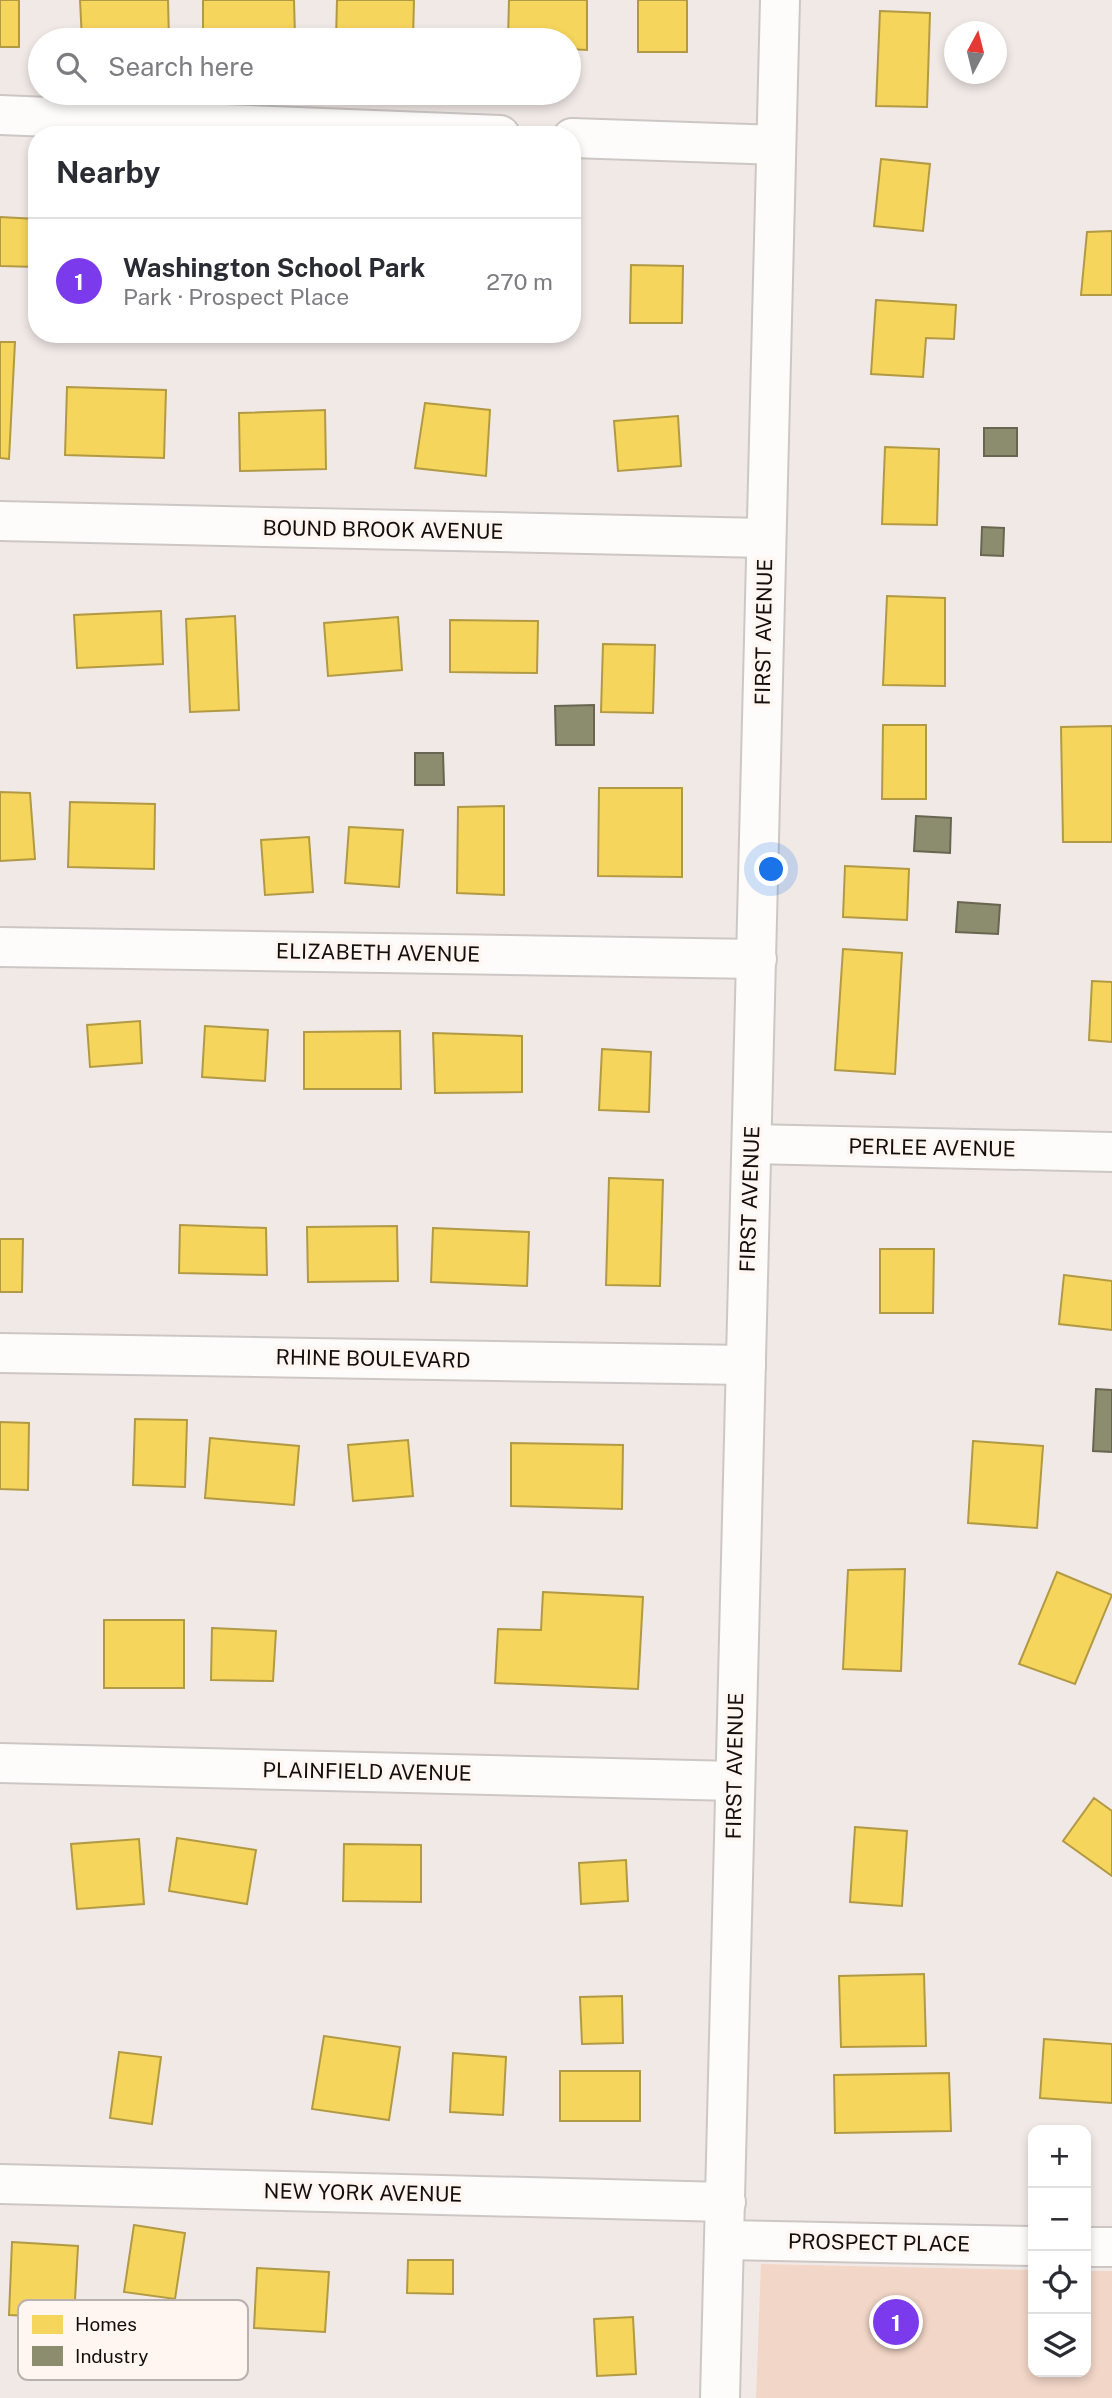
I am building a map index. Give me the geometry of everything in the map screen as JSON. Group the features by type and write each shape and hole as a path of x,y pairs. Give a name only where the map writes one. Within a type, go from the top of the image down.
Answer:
{"street":[{"name":"FIRST AVENUE","path":"720,2398 780,0"},
{"path":"0,115 275,126"},
{"path":"581,138 776,145"},
{"name":"BOUND BROOK AVENUE","path":"0,521 766,538"},
{"name":"ELIZABETH AVENUE","path":"0,947 757,959"},
{"name":"PERLEE AVENUE","path":"752,1144 1112,1152"},
{"name":"RHINE BOULEVARD","path":"0,1353 746,1365"},
{"name":"PLAINFIELD AVENUE","path":"0,1763 734,1781"},
{"name":"NEW YORK AVENUE","path":"0,2184 726,2202"},
{"name":"PROSPECT PLACE","path":"725,2240 1028,2246"},
{"path":"1091,2247 1112,2247"}],"shaded area":[{"path":"761,2264 1028,2270 1028,2377 1091,2377 1091,2271 1112,2271 1112,2398 756,2398"}],"building: Homes":[{"path":"0,0 19,0 19,47 0,47"},
{"path":"80,0 168,0 169,28 81,28"},
{"path":"203,0 294,0 295,28 203,28"},
{"path":"337,0 414,0 413,28 336,28"},
{"path":"509,0 587,0 587,50 581,50 581,28 508,28"},
{"path":"638,0 687,0 687,52 638,52"},
{"path":"880,11 930,13 927,107 876,106"},
{"path":"881,159 930,164 923,231 874,226"},
{"path":"0,217 28,219 28,267 0,266"},
{"path":"1112,231 1112,295 1081,295 1087,232"},
{"path":"631,265 683,266 682,323 630,323"},
{"path":"876,300 956,305 954,339 926,338 923,377 871,374"},
{"path":"0,342 15,342 9,459 0,458"},
{"path":"67,387 166,390 164,458 65,455"},
{"path":"425,403 490,410 486,476 415,468"},
{"path":"325,410 326,469 240,471 239,413"},
{"path":"678,416 681,466 618,471 614,421"},
{"path":"885,447 939,449 937,525 882,524"},
{"path":"887,596 945,598 945,686 883,685"},
{"path":"161,611 163,664 77,668 74,615"},
{"path":"235,616 239,710 190,712 186,619"},
{"path":"398,617 402,670 328,676 324,623"},
{"path":"450,620 538,621 537,673 450,672"},
{"path":"603,644 655,645 653,713 601,712"},
{"path":"883,725 926,725 926,799 882,799"},
{"path":"1112,726 1112,842 1063,842 1061,727"},
{"path":"599,788 682,788 682,877 598,876"},
{"path":"0,792 30,793 35,859 0,861"},
{"path":"70,802 155,804 154,869 68,867"},
{"path":"504,806 504,895 457,893 458,807"},
{"path":"349,827 403,830 399,887 345,883"},
{"path":"309,837 313,892 265,895 261,840"},
{"path":"845,866 909,869 907,920 843,917"},
{"path":"843,949 902,953 895,1074 835,1070"},
{"path":"1092,981 1112,982 1112,1042 1089,1040"},
{"path":"140,1021 142,1063 90,1067 87,1025"},
{"path":"205,1026 268,1030 265,1081 202,1077"},
{"path":"400,1031 401,1089 304,1089 304,1032"},
{"path":"433,1033 522,1036 522,1092 435,1093"},
{"path":"602,1049 651,1052 649,1112 599,1110"},
{"path":"609,1178 663,1180 660,1286 606,1285"},
{"path":"180,1225 266,1228 267,1275 179,1273"},
{"path":"397,1226 398,1281 308,1282 307,1227"},
{"path":"433,1228 529,1232 527,1286 431,1282"},
{"path":"0,1239 23,1239 22,1292 0,1292"},
{"path":"880,1249 934,1249 933,1313 880,1313"},
{"path":"1064,1275 1112,1281 1112,1330 1059,1324"},
{"path":"135,1419 187,1420 185,1487 133,1485"},
{"path":"0,1422 29,1423 28,1490 0,1489"},
{"path":"210,1438 299,1446 294,1505 205,1498"},
{"path":"408,1440 413,1496 353,1501 348,1445"},
{"path":"973,1441 1043,1446 1037,1528 968,1523"},
{"path":"511,1443 623,1445 622,1509 511,1506"},
{"path":"905,1569 901,1671 843,1669 848,1570"},
{"path":"1057,1572 1112,1595 1075,1684 1019,1664"},
{"path":"543,1592 643,1597 638,1689 495,1683 498,1629 541,1630"},
{"path":"104,1620 184,1620 184,1688 104,1688"},
{"path":"212,1628 276,1631 273,1681 211,1680"},
{"path":"1094,1798 1112,1811 1112,1876 1063,1841"},
{"path":"855,1827 907,1831 902,1906 850,1902"},
{"path":"177,1838 256,1850 247,1904 169,1891"},
{"path":"139,1839 144,1904 77,1909 71,1844"},
{"path":"344,1844 421,1845 421,1902 343,1901"},
{"path":"626,1860 628,1901 581,1904 579,1863"},
{"path":"924,1974 926,2046 841,2047 839,1976"},
{"path":"622,1996 623,2043 582,2044 580,1997"},
{"path":"324,2036 400,2047 389,2120 312,2109"},
{"path":"1044,2039 1112,2044 1112,2103 1040,2098"},
{"path":"119,2052 161,2057 152,2124 110,2118"},
{"path":"453,2053 506,2057 503,2115 450,2112"},
{"path":"560,2071 640,2071 640,2121 560,2121"},
{"path":"949,2073 951,2131 835,2133 834,2075"},
{"path":"134,2225 185,2233 175,2299 124,2292"},
{"path":"12,2242 78,2246 75,2300 18,2300 18,2315 9,2315"},
{"path":"408,2260 453,2260 453,2294 407,2293"},
{"path":"257,2268 329,2272 325,2332 254,2328"},
{"path":"633,2317 636,2374 597,2376 594,2319"}],"building: Industry":[{"path":"984,428 1017,428 1017,456 984,456"},
{"path":"982,527 1004,528 1003,556 981,555"},
{"path":"594,705 594,745 556,745 555,706"},
{"path":"415,753 443,753 444,785 415,785"},
{"path":"916,816 951,818 950,853 914,851"},
{"path":"958,902 1000,905 998,934 956,932"},
{"path":"1096,1389 1112,1390 1112,1452 1093,1451"}],"place":[{"name":"Washington School Park","path":"896,2322"}]}
